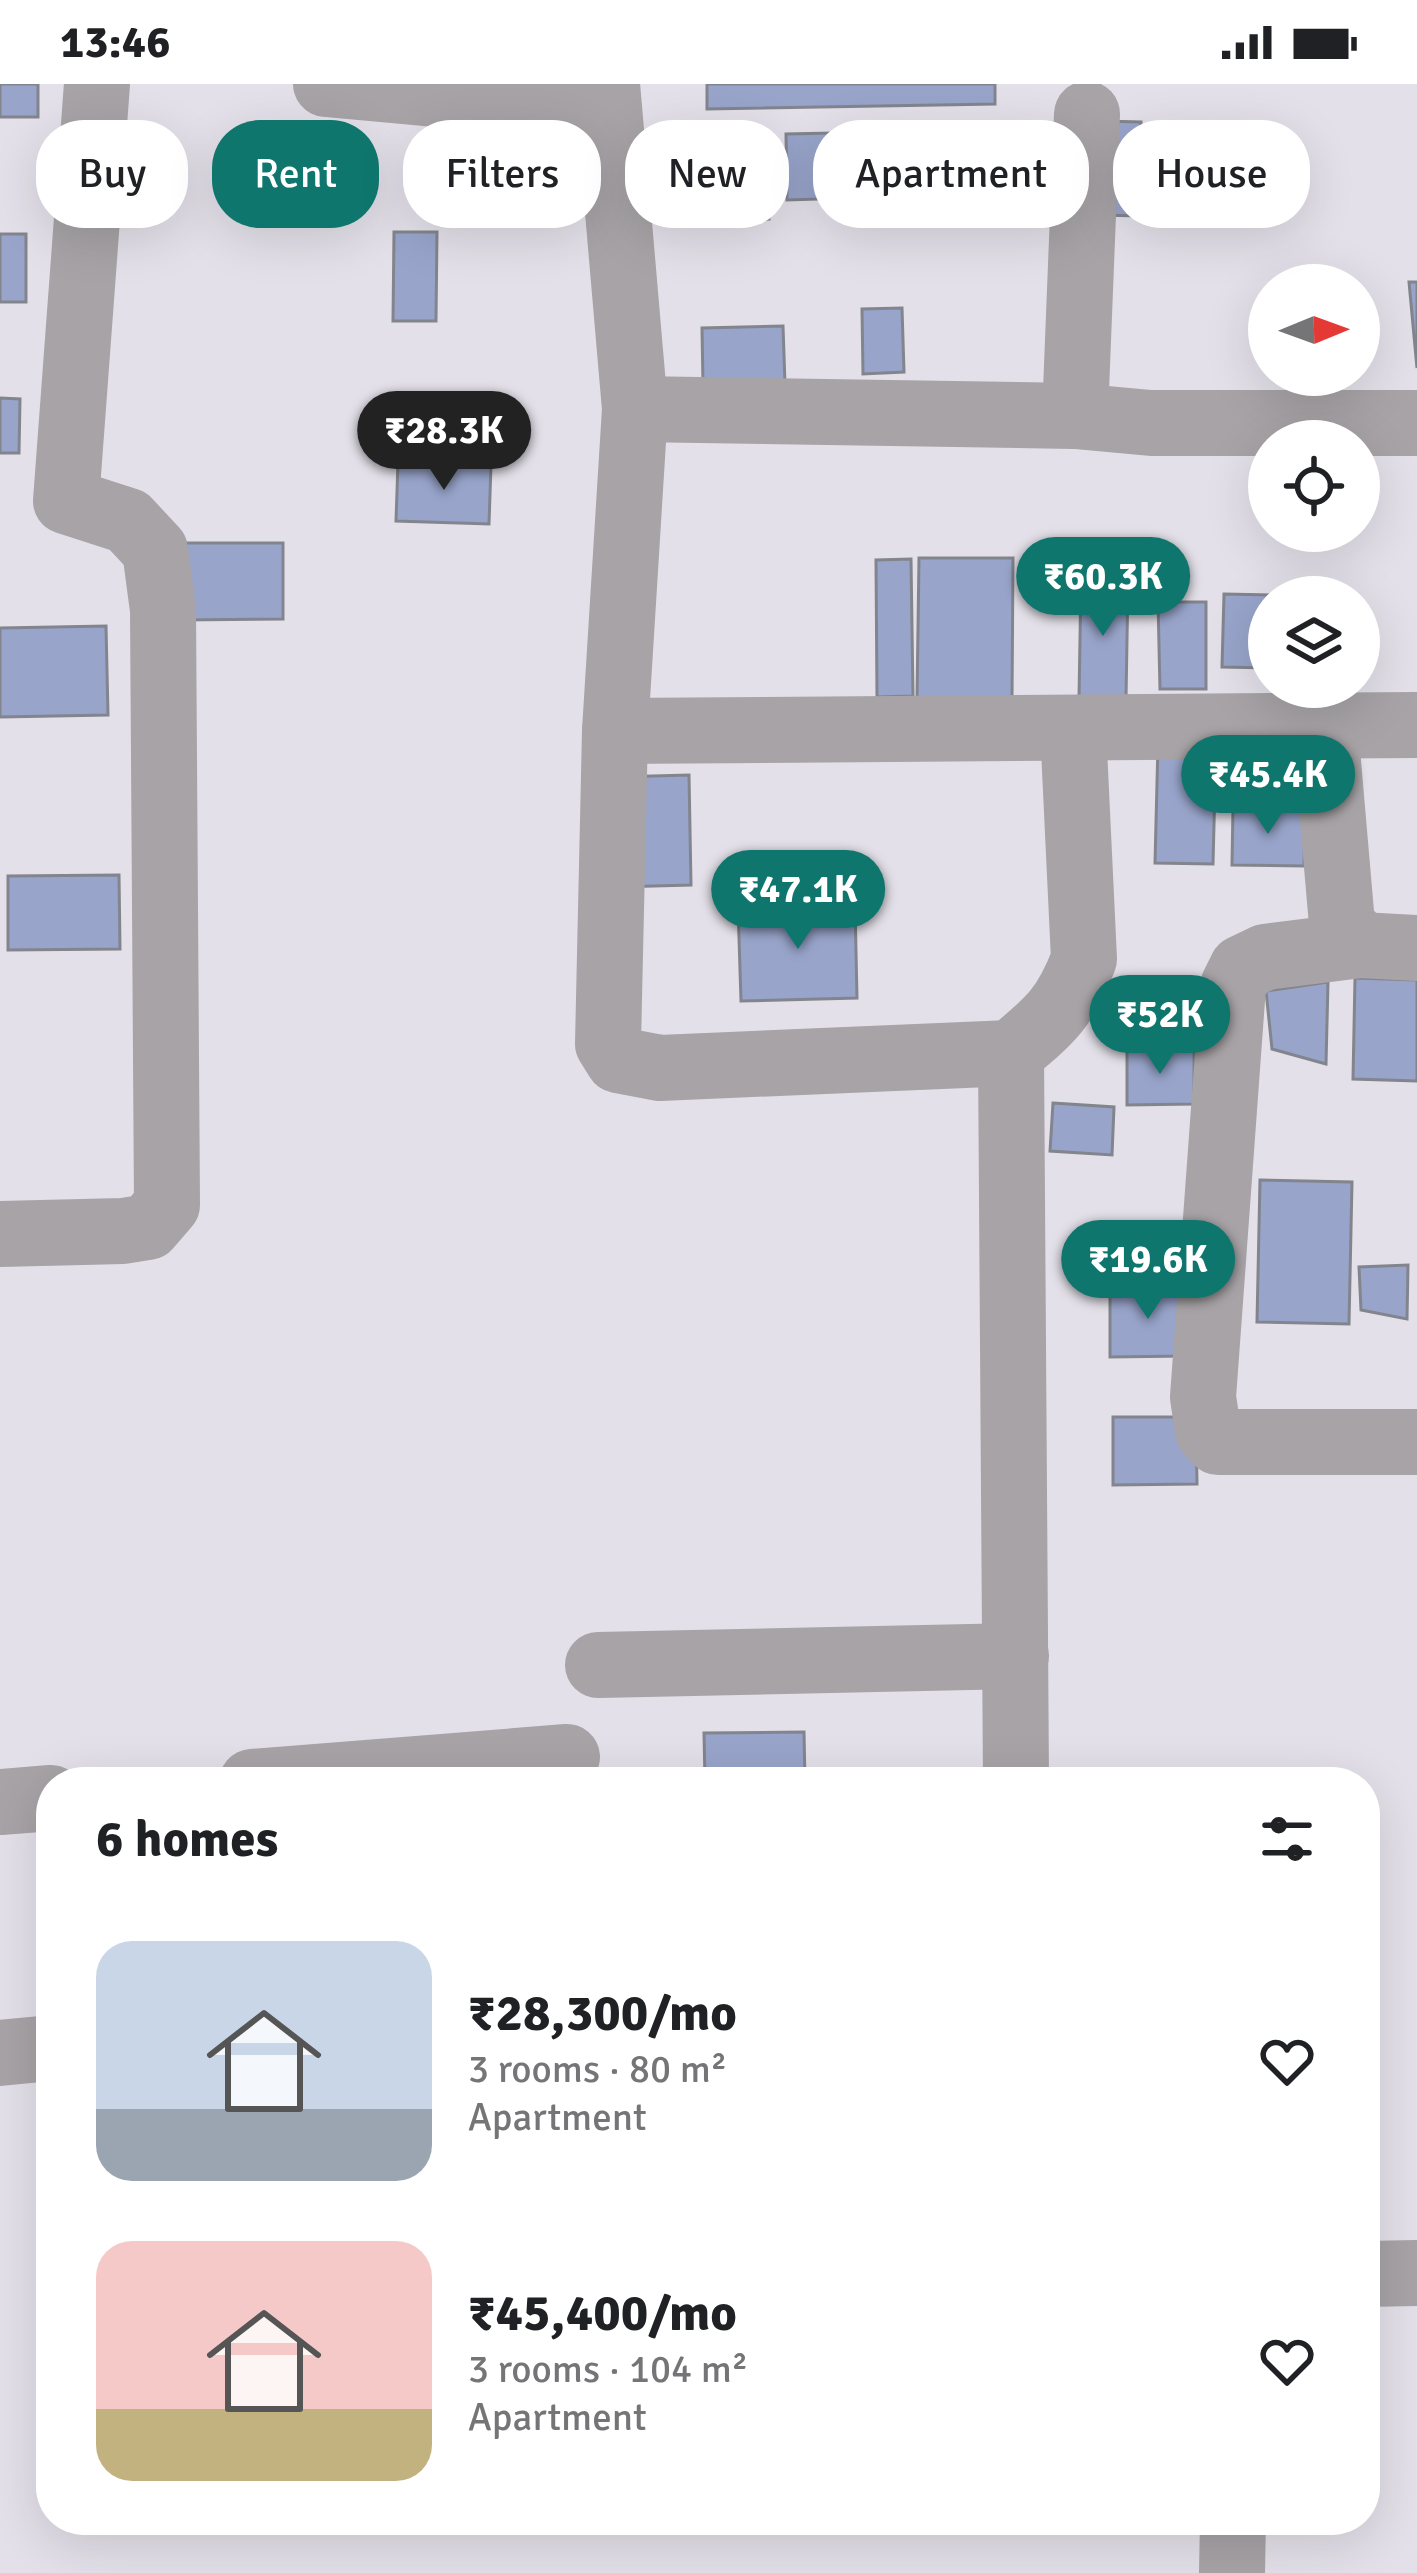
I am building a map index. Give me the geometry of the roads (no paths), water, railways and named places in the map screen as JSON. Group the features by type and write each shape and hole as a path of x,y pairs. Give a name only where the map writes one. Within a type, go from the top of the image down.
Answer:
{"street":[{"path":"0,1234 148,1227 167,1205 163,610 158,570 154,550 128,520 66,501 97,84"},
{"path":"326,84 608,97 634,409 614,731 608,1044 618,1060 660,1068 1011,1053 1052,1019 1084,959 1073,728"},
{"path":"1075,416 1087,114"},
{"path":"634,409 1075,416 1151,423 1417,423"},
{"path":"614,731 1417,725"},
{"path":"1325,727 1342,923 1389,946"},
{"path":"1389,946 1265,957 1241,968 1233,986 1203,1397 1208,1431 1218,1442 1417,1442"},
{"path":"1011,1053 1016,1767"},
{"path":"598,1665 1016,1656"},
{"path":"441,1767 567,1757"},
{"path":"0,1802 36,1799"},
{"path":"0,2053 36,2049"},
{"path":"1380,2274 1417,2273"},
{"path":"1232,2573 1233,2535"}]}
